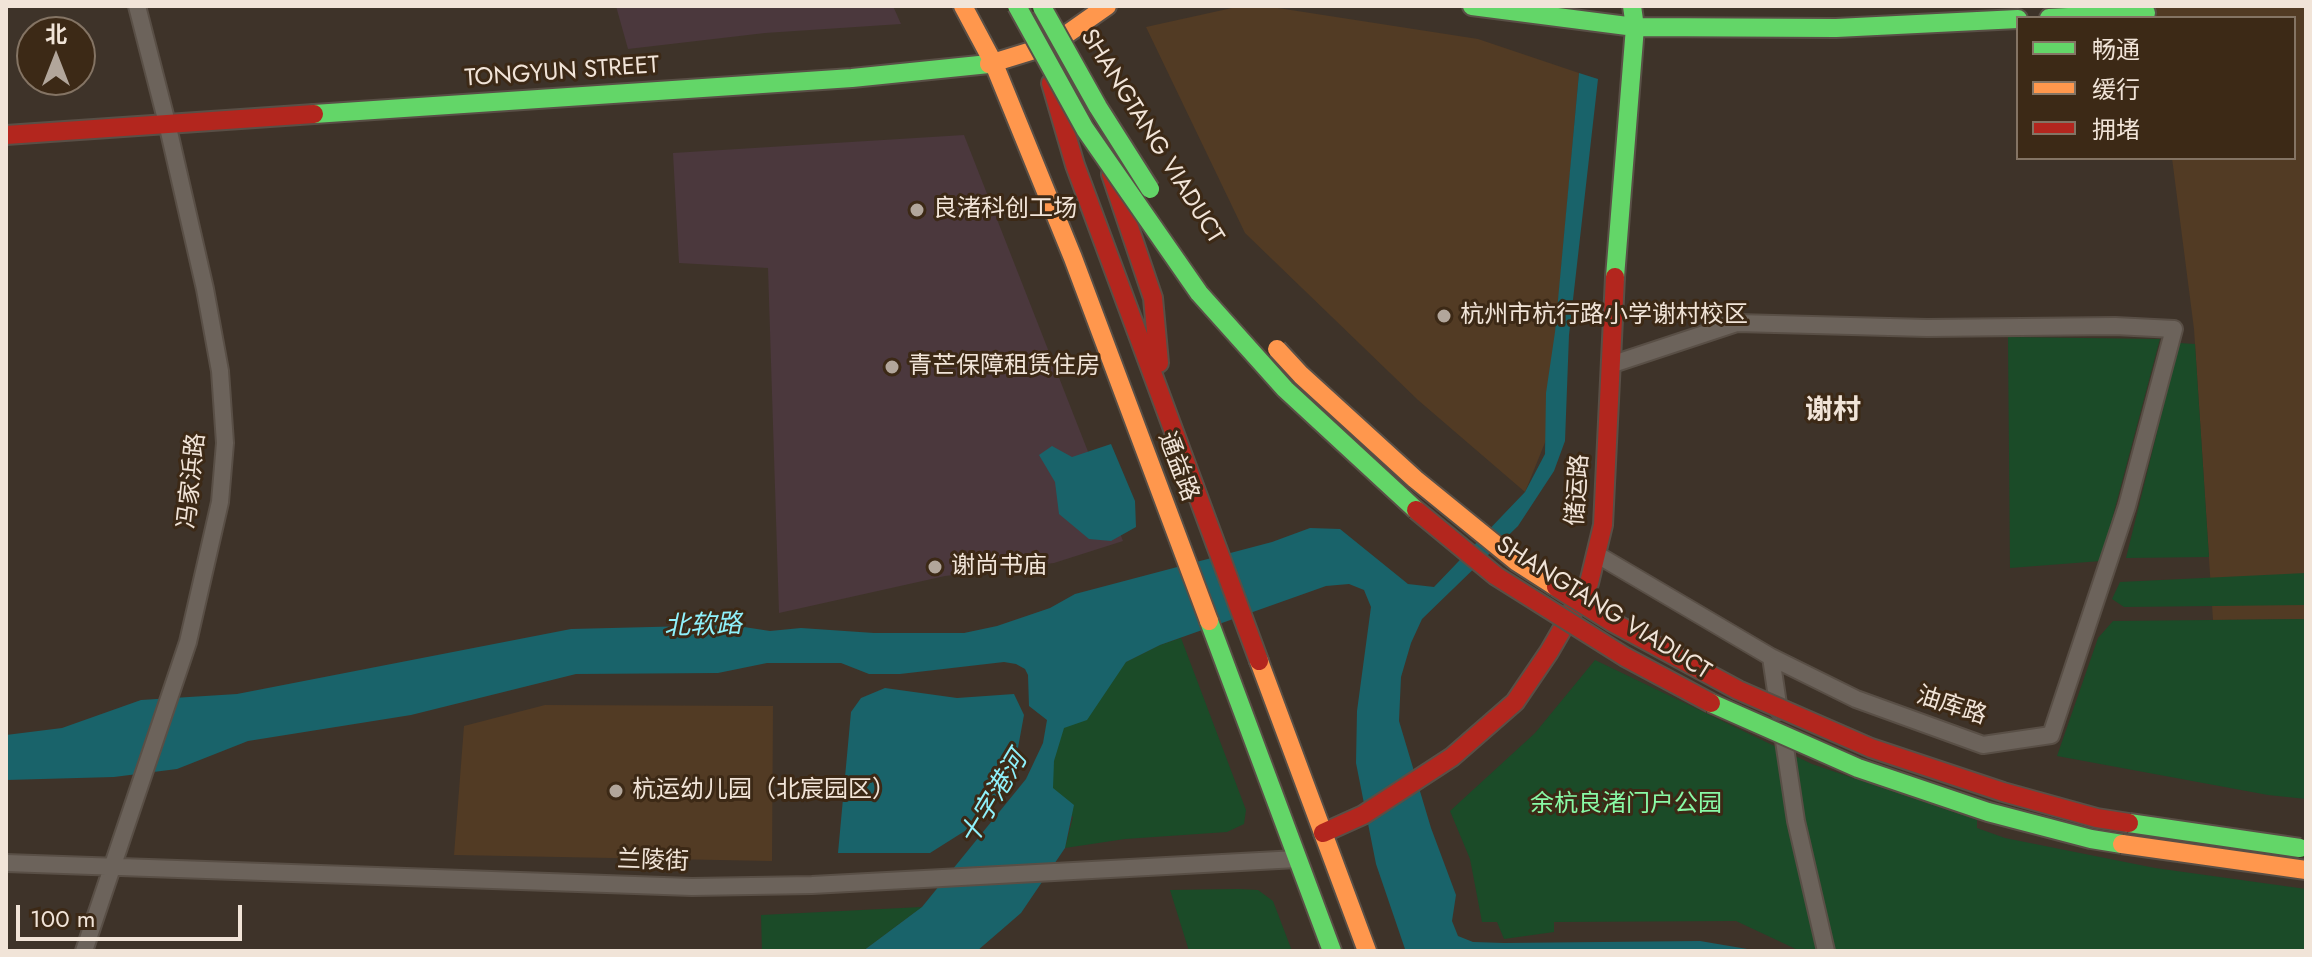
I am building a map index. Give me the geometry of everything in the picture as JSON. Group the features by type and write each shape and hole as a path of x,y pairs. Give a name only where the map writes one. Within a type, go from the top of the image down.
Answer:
{"main road":[{"name":"通益路","path":"963,6 994,64 1073,258 1332,951"},
{"name":"SHANGTANG VIADUCT","path":"1017,6 1085,129 1199,293 1285,389 1398,496 1496,576 1625,657 1731,714 1858,768 1988,812 2091,839 2306,870"},
{"name":"通益路","path":"1028,6 1075,165 1367,951"},
{"name":"SHANGTANG VIADUCT","path":"1041,6 1098,107 1188,245"},
{"path":"1059,6 1165,210"},
{"path":"1059,6 1135,253 1153,298 1163,399"},
{"name":"TONGYUN STREET","path":"6,135 852,78 994,64 1041,48 1107,6"},
{"path":"1472,6 1635,27 1836,28 2016,19"},
{"path":"1632,6 1635,27"},
{"path":"1635,27 1647,6"},
{"path":"2088,16 2146,13"},
{"name":"储运路","path":"1323,833 1363,815 1452,757 1515,702 1549,652 1589,583 1603,525 1610,365 1635,27"},
{"path":"1013,40 1051,93 1085,129"},
{"name":"SHANGTANG VIADUCT","path":"1262,332 1301,375 1415,479 1517,562 1612,622 1738,690 1871,748 2003,792 2097,818 2306,849"}],"street":[{"name":"冯家浜路","path":"84,951 188,642 220,502 225,443 220,371 167,123 137,6"},
{"name":"油库路","path":"1596,554 1771,657 1856,699 1983,745 2051,735 2127,506 2174,329 1737,323 1610,365"},
{"path":"1771,657 1796,821 1826,951"},
{"name":"兰陵街","path":"6,863 692,887 812,885 1297,859"}],"shaded area":[{"path":"616,6 893,6 901,24 765,33 628,49"},
{"name":"杭州市杭行路小学谢村校区","path":"1241,6 1265,6 1478,39 1579,73 1546,440 1525,492 1418,400 1245,233 1146,27"},
{"path":"2152,6 2306,6 2306,619 2213,620 2194,329 2172,160 2296,160 2296,16 2154,16"},
{"path":"964,135 1123,541 1054,563 945,576 779,613 768,268 679,263 673,153"},
{"name":"杭运幼儿园（北宸园区）","path":"545,705 773,706 772,861 454,855 464,726"}],"green space":[{"path":"2008,337 2160,339 2101,561 2010,568"},
{"path":"2179,343 2195,344 2209,557 2126,558"},
{"path":"2306,573 2306,605 2124,607 2112,599 2120,582"},
{"path":"2306,619 2306,799 2268,795 2057,756 2098,638 2113,621"},
{"path":"1181,638 1246,810 1244,824 1227,832 1125,839 1065,848 1073,817 1049,794 1059,725 1126,662"},
{"name":"余杭良渚门户公园","path":"1595,660 1812,764 1977,820 1977,828 2005,838 2155,868 2306,889 2306,951 1800,951 1736,921 1554,922 1554,932 1504,939 1497,922 1482,922 1470,859 1450,811 1535,733"},
{"path":"1170,890 1258,890 1273,901 1292,951 1189,951"},
{"path":"922,907 863,951 762,951 761,915"}],"water":[{"name":"北软路","path":"1579,73 1598,79 1569,335 1565,441 1554,471 1518,526 1422,619 1401,677 1399,721 1431,828 1456,895 1452,921 1458,936 1473,942 1504,943 1700,941 1759,951 1405,949 1376,864 1356,763 1357,711 1371,607 1364,590 1349,584 1326,586 1160,645 1126,662 1087,720 1064,728 1054,761 1053,788 1074,805 1065,848 1021,913 977,951 863,951 922,907 1026,779 1043,743 1047,720 1029,706 1028,675 1016,664 1004,662 900,674 869,674 841,663 767,663 718,673 576,674 411,715 248,741 177,769 114,777 6,780 6,735 62,728 141,700 237,694 571,629 731,625 770,631 801,628 874,633 964,633 997,626 1050,608 1075,594 1272,542 1310,528 1340,529 1408,584 1434,587 1525,492 1545,454 1546,393 1555,332"},
{"path":"1111,444 1135,501 1136,527 1111,541 1089,539 1059,514 1055,482 1039,455 1052,446 1072,457"},
{"name":"十字港河","path":"885,688 957,698 1014,694 1024,715 1013,775 987,817 930,853 838,853 851,712 861,698"}],"traffic: fast":[{"path":"1017,6 1085,129 1199,293 1285,389 1416,510"},
{"path":"1472,6 1635,27 1836,28 2016,19"},
{"path":"1615,277 1635,27 1632,6"},
{"path":"1042,7 1098,107 1150,189"},
{"path":"2088,16 2146,13"},
{"path":"314,114 852,78 989,64"},
{"path":"1209,621 1332,951"},
{"path":"1711,703 1858,768 1988,812 2122,844"},
{"path":"2129,823 2300,848"}],"traffic: slow":[{"path":"963,6 994,64 1073,258 1209,621"},
{"path":"989,64 1041,48 1107,6"},
{"path":"1277,349 1301,375 1415,479 1517,562 1556,587"},
{"path":"1259,661 1367,951"},
{"path":"2122,844 2306,870"}],"traffic: jam":[{"path":"1051,83 1075,165 1259,661"},
{"path":"6,135 314,114"},
{"path":"1111,174 1153,298 1159,363"},
{"path":"1323,833 1363,815 1452,757 1515,702 1549,652 1589,583 1603,525 1615,277"},
{"path":"1416,510 1496,576 1625,657 1711,703"},
{"path":"1556,587 1612,622 1738,690 1871,748 2003,792 2097,818 2129,823"}],"place":[{"name":"良渚科创工场","path":"917,210"},
{"name":"杭州市杭行路小学谢村校区","path":"1444,316"},
{"name":"青芒保障租赁住房","path":"892,367"},
{"name":"谢尚书庙","path":"935,567"},
{"name":"杭运幼儿园（北宸园区）","path":"616,791"}],"district":[{"name":"谢村","path":"1833,412"}]}
